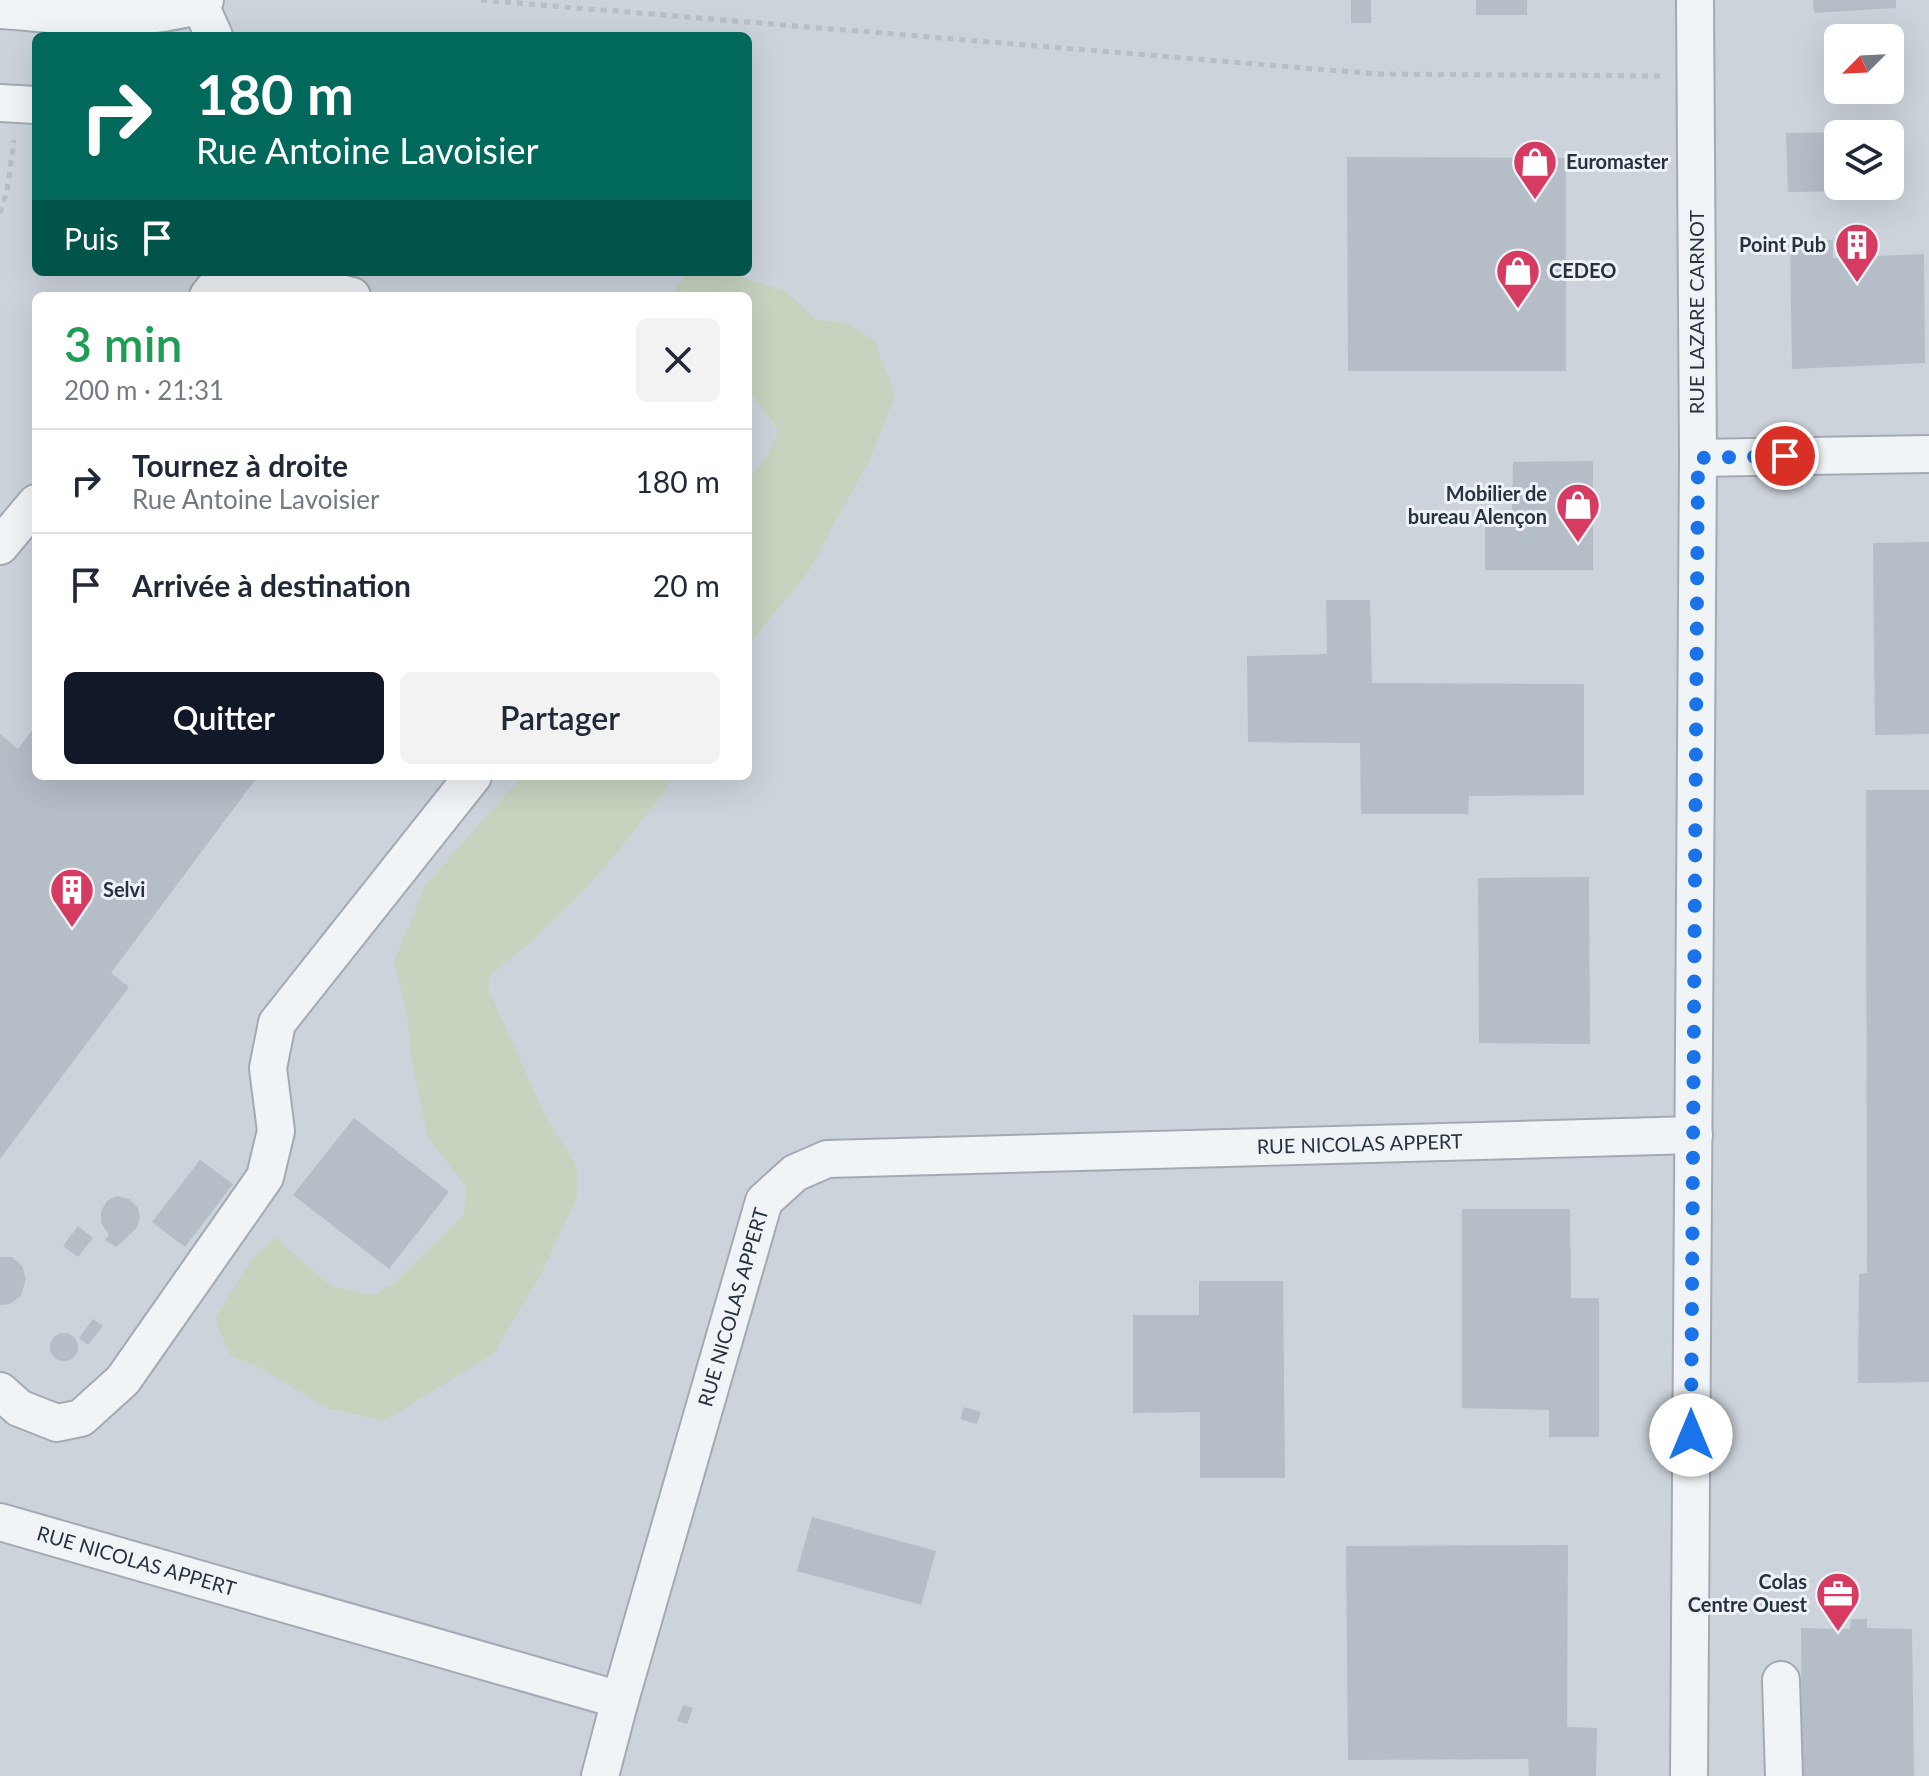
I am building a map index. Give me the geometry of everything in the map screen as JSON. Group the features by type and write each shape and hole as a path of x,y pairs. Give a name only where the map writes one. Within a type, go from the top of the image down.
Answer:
{"street":[{"name":"RUE LAZARE CARNOT","path":"1689,1776 1698,458 1695,0"},
{"path":"0,10 122,18 206,14"},
{"path":"217,282 280,278 336,292"},
{"path":"1698,458 1929,454"},
{"path":"0,546 32,508"},
{"path":"0,1391 19,1408 57,1423 81,1418 123,1380 265,1177 276,1131 268,1068 277,1023 470,780"},
{"name":"RUE NICOLAS APPERT","path":"0,1522 620,1700 764,1201 795,1173 827,1159 1694,1135"},
{"path":"1781,1680 1784,1776"},
{"path":"600,1776 620,1700"}],"path":[{"path":"481,0 1377,74 1696,77"},
{"path":"0,213 7,191 19,104"}],"shaded area":[{"path":"0,0 1929,0 1929,1776 0,1776"}],"green space":[{"path":"684,276 738,276 786,291 816,320 844,322 874,340 895,396 870,459 808,572 752,641 752,476 767,456 779,430 752,395 752,292 674,292"},
{"path":"518,780 671,780 590,884 516,955 489,976 489,991 545,1115 577,1167 577,1198 541,1274 493,1354 384,1421 327,1408 259,1367 230,1355 215,1319 253,1257 276,1238 331,1286 373,1295 394,1283 464,1214 466,1187 428,1137 411,1059 407,1012 394,962 425,885"}],"building":[{"path":"1351,0 1371,0 1371,23 1351,23"},
{"path":"1476,0 1527,0 1527,15 1476,15"},
{"path":"1813,0 1896,0 1896,8 1814,13"},
{"name":"Point Pub","path":"1824,132 1824,192 1788,192 1786,133"},
{"path":"1347,157 1566,158 1566,371 1348,371"},
{"name":"Point Pub","path":"1833,240 1833,258 1924,254 1925,363 1792,369 1790,241"},
{"path":"1593,461 1593,570 1485,570 1485,516 1512,515 1513,462"},
{"path":"1929,542 1929,734 1875,735 1873,543"},
{"path":"1326,600 1370,600 1372,683 1584,684 1584,795 1469,796 1468,814 1361,814 1360,743 1248,742 1247,656 1327,654"},
{"name":"Selvi","path":"32,730 32,780 255,780 111,973 129,987 0,1159 0,734 18,749"},
{"path":"1866,790 1929,790 1929,1382 1858,1383 1859,1274 1867,1273"},
{"path":"1589,877 1590,1044 1479,1043 1478,878"},
{"path":"354,1118 449,1192 389,1269 293,1195"},
{"path":"200,1160 233,1184 185,1247 152,1222"},
{"path":"117,1196 129,1199 138,1208 140,1218 136,1229 116,1247 105,1240 109,1235 101,1223 101,1211 107,1201"},
{"path":"1462,1209 1570,1209 1571,1298 1599,1298 1599,1437 1549,1437 1549,1410 1462,1408"},
{"path":"78,1226 93,1238 78,1257 63,1246"},
{"path":"0,1257 12,1257 22,1266 26,1279 21,1296 10,1304 0,1305"},
{"path":"1199,1281 1283,1281 1285,1478 1200,1478 1200,1412 1133,1413 1133,1315 1199,1315"},
{"path":"93,1319 103,1326 88,1345 79,1338"},
{"path":"64,1333 74,1337 78,1347 74,1357 64,1361 54,1357 50,1347 54,1337"},
{"path":"964,1407 981,1412 977,1424 960,1419"},
{"path":"812,1517 936,1551 921,1605 797,1571"},
{"path":"1568,1545 1567,1727 1597,1728 1596,1776 1529,1776 1528,1759 1348,1760 1346,1546"},
{"path":"1851,1619 1867,1619 1867,1628 1912,1629 1914,1776 1802,1776 1801,1628 1850,1629"},
{"path":"683,1705 693,1708 687,1724 677,1721"}],"place":[{"name":"Euromaster","path":"1535,201"},
{"name":"Point Pub","path":"1857,284"},
{"name":"CEDEO","path":"1518,310"},
{"name":"Mobilier de bureau Alençon","path":"1578,544"},
{"name":"Selvi","path":"72,929"},
{"name":"Colas Centre Ouest","path":"1838,1633"}],"route":[{"path":"1691,1435 1698,458 1785,456"}]}
